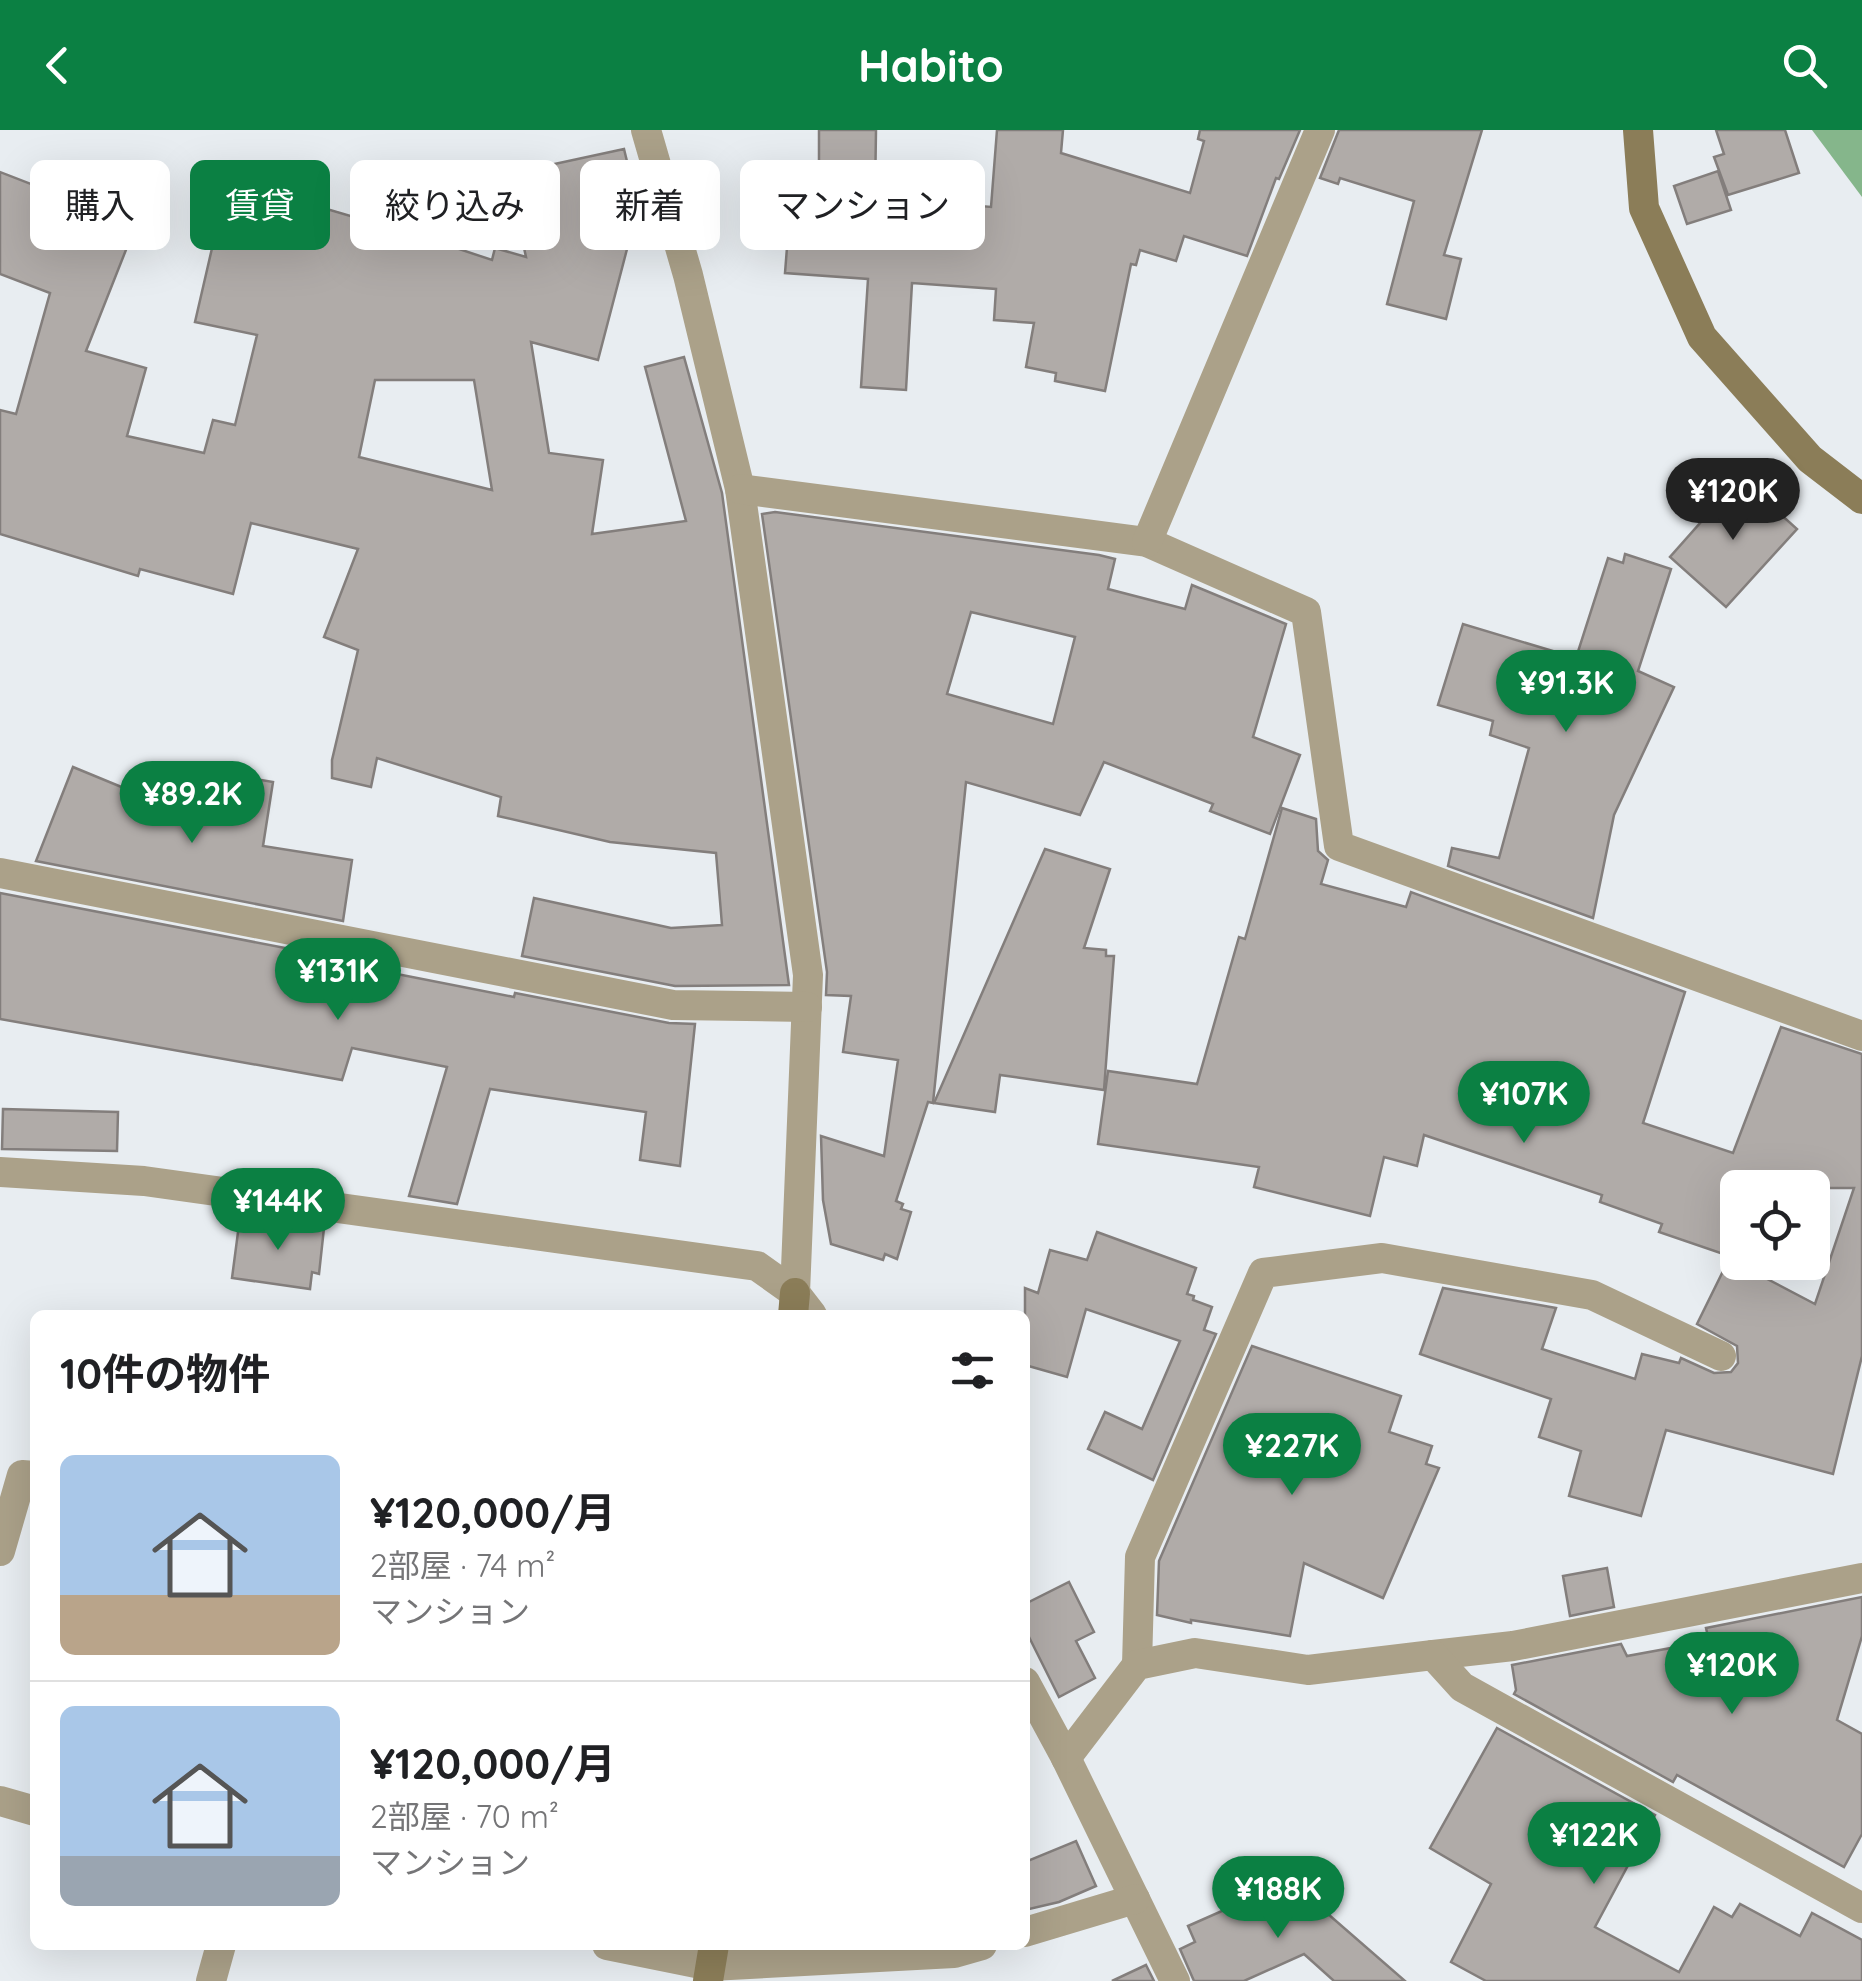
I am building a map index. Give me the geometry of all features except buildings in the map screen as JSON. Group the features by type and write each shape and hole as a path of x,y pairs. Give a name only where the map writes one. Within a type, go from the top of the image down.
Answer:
{"street":[{"path":"646,130 688,275 740,488 808,975 800,1308"},
{"path":"1147,542 1320,130"},
{"path":"1638,130 1644,208 1702,337 1810,459 1862,499"},
{"path":"740,488 1147,542 1306,612 1339,846 1862,1036"},
{"path":"0,872 673,1005 807,1007"},
{"path":"0,1172 144,1181 757,1266 800,1308"},
{"path":"1066,1758 1137,1666 1140,1557 1263,1272 1382,1258 1592,1295 1721,1356"},
{"path":"0,1551 22,1475 30,1476"},
{"path":"1137,1666 1195,1653 1308,1670 1513,1646 1862,1578"},
{"path":"1433,1655 1462,1687 1862,1908"},
{"path":"1030,1691 1176,1981"},
{"path":"0,1801 30,1810"},
{"path":"1030,1930 1135,1899"},
{"path":"210,1981 219,1950"},
{"path":"634,1950 711,1964 961,1960"}],"green space":[{"path":"1812,130 1862,130 1862,197"}]}
